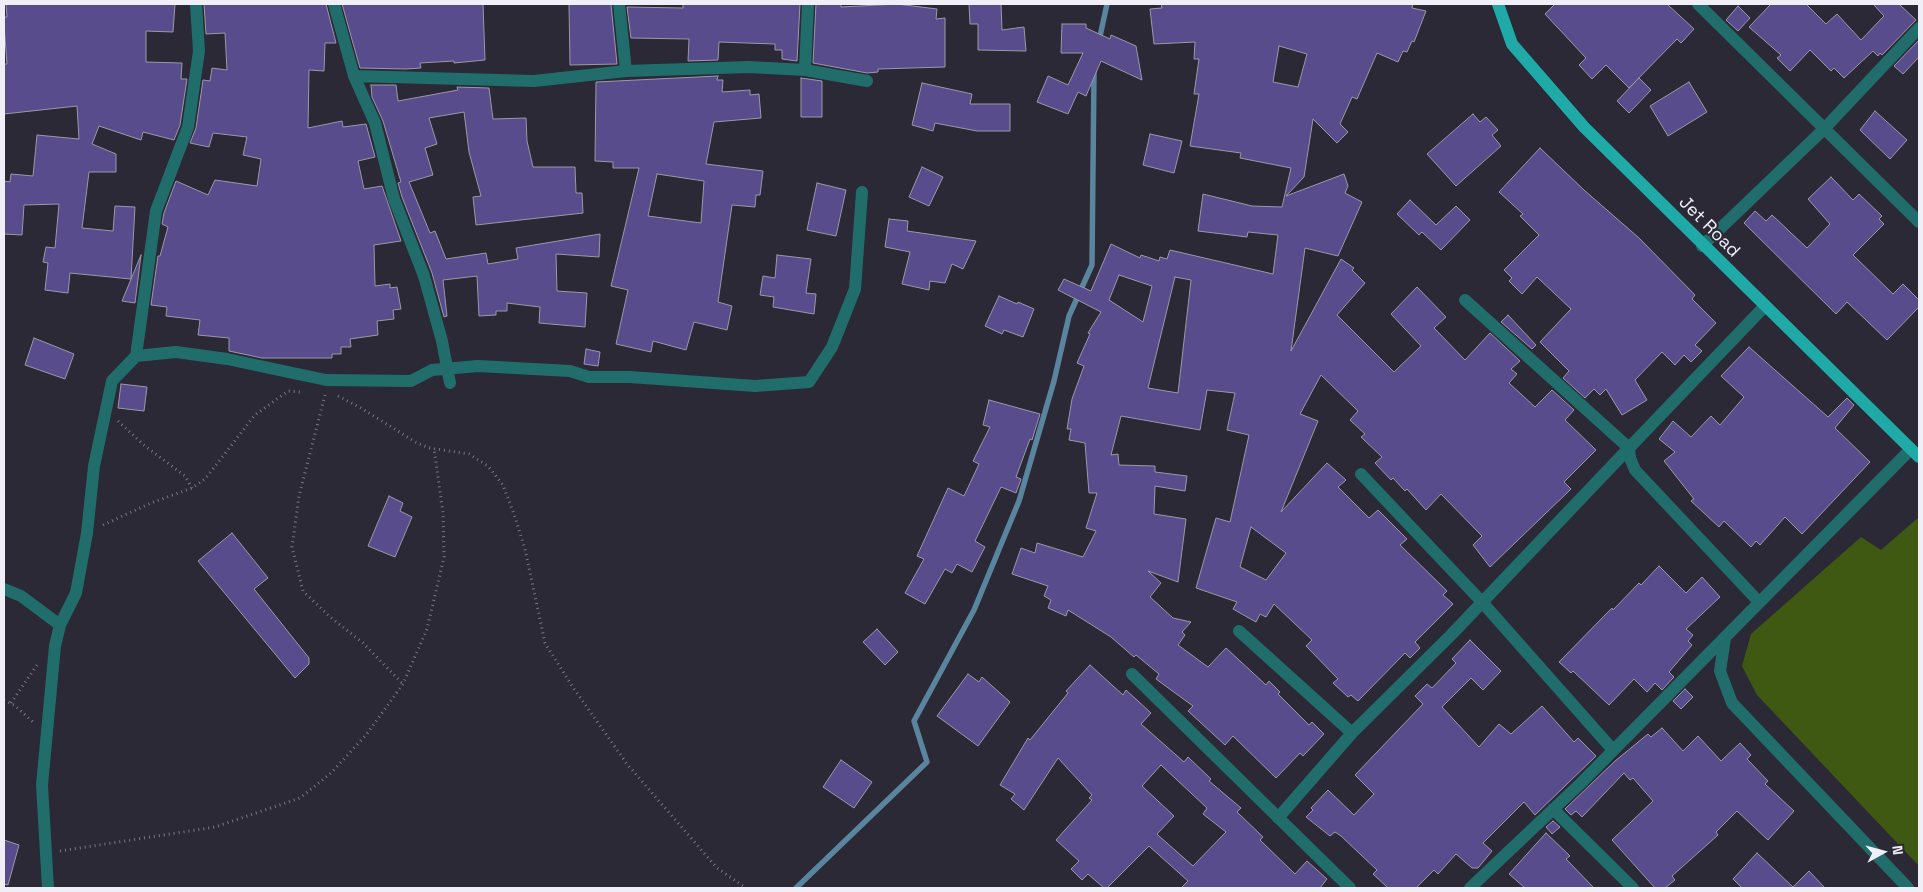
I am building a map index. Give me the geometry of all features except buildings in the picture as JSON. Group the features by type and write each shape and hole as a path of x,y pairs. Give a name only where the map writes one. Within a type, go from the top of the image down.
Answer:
{"main road":[{"name":"Jet Road","path":"1498,4 1512,44 1584,127 1702,246 1915,453"}],"street":[{"path":"48,888 42,793 45,737 55,646 60,625 76,593 94,466 112,381 136,356 156,211 188,127 199,51 196,4"},
{"path":"334,4 354,76 375,124 394,199 424,276 450,383"},
{"path":"619,4 626,71"},
{"path":"805,70 808,4"},
{"path":"1698,4 1823,130 1919,222"},
{"path":"1702,246 1823,130 1919,28"},
{"path":"354,76 534,81 626,71 749,67 805,70 867,81"},
{"path":"136,356 176,352 227,359 326,380 411,382 432,370 478,366 570,371 589,377 630,377 755,386 809,382 832,347 855,289 862,192"},
{"path":"1465,300 1629,448 1630,458 1635,470 1759,602"},
{"path":"1278,818 1352,733 1482,602 1764,307"},
{"path":"1470,888 1554,809 1759,602 1915,453"},
{"path":"1361,474 1482,602 1613,750"},
{"path":"4,589 21,596 60,625"},
{"path":"1240,631 1352,733"},
{"path":"1725,638 1720,671 1732,703 1908,888"},
{"path":"1132,674 1350,888"},
{"path":"1554,809 1633,888"}],"path":[{"path":"86,533 151,503 192,488 205,479 255,415 288,391 307,392"},
{"path":"316,392 325,392 362,408 417,443 469,454 488,466 503,485 525,549 545,643 572,686 628,764 717,868 746,888"},
{"path":"325,392 299,496 292,546 303,590 329,616 363,643 402,684"},
{"path":"105,409 145,446 185,476 192,488"},
{"path":"46,853 214,827 300,798 331,774 366,735 402,684 427,629 444,557 443,514 434,448"},
{"path":"11,703 41,659 55,646"},
{"path":"4,700 11,703 33,721 45,737"}],"green space":[{"path":"1919,517 1919,866 1757,695 1742,666 1751,634 1861,537 1881,550"}],"waterway":[{"path":"1099,41 1107,4"},
{"path":"796,888 927,762 914,721 974,610 1019,501 1054,381 1069,316 1092,265 1094,72"}]}
